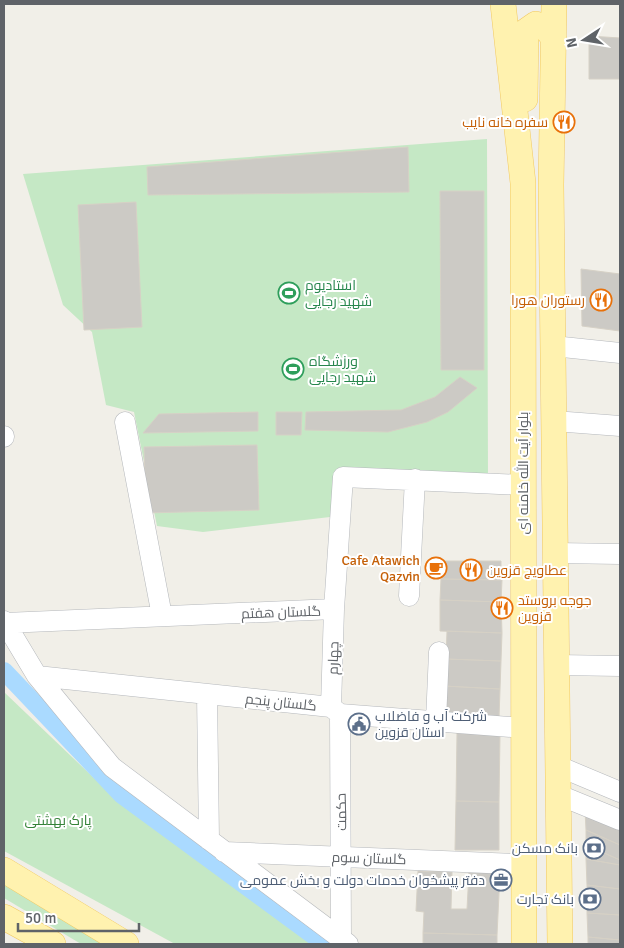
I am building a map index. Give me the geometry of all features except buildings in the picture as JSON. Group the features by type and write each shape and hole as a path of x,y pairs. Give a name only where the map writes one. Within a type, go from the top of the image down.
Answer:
{"main road":[{"name":"بلوار آیت الله خامنه ای","path":"503,4 523,183 524,944"},
{"path":"554,4 551,185 560,944"},
{"path":"523,183 526,31 536,24 546,27 554,39"},
{"path":"4,870 126,944"},
{"path":"4,917 53,944"}],"street":[{"path":"553,346 620,353"},
{"path":"554,421 620,426"},
{"path":"125,422 162,616"},
{"name":"گلستان هفتم","path":"4,622 334,609 343,477 415,478 523,485"},
{"path":"409,596 415,478"},
{"path":"556,553 620,554"},
{"name":"چهارم","path":"334,609 336,711"},
{"path":"4,622 37,676 112,767 345,942"},
{"path":"436,721 439,652"},
{"path":"557,665 620,666"},
{"name":"گلستان پنجم","path":"37,676 207,694 336,711 524,728"},
{"path":"207,694 217,846"},
{"name":"حکمت","path":"336,711 345,942"},
{"path":"558,766 620,792"},
{"path":"559,794 620,820"},
{"name":"گلستان سوم","path":"217,846 342,856 513,864"}],"green space":[{"name":"ورزشگاه شهید رجایی","path":"487,139 488,478 335,485 330,517 203,532 157,526 134,412 106,405 92,332 63,305 23,174"},
{"name":"پارک بهشتی","path":"4,692 118,801 311,944 175,944 4,851"},
{"path":"4,883 105,944 81,944 4,898"}],"waterway":[{"path":"4,671 122,795 325,944"}],"place":[{"name":"سفره خانه نایب","path":"564,122"},
{"name":"استادیوم شهید رجایی","path":"289,293"},
{"name":"رستوران هورا","path":"601,300"},
{"name":"ورزشگاه شهید رجایی","path":"293,369"},
{"name":"Cafe Atawich Qazvin","path":"436,568"},
{"name":"عطاویچ قزوین","path":"471,570"},
{"name":"جوجه بروستد قزوین","path":"502,608"},
{"name":"شرکت آب و فاضلاب استان قزوین","path":"359,724"},
{"name":"بانک مسکن","path":"594,848"},
{"name":"دفتر پیشخوان خدمات دولت و بخش عمومی","path":"501,880"},
{"name":"بانک تجارت","path":"590,899"}]}
